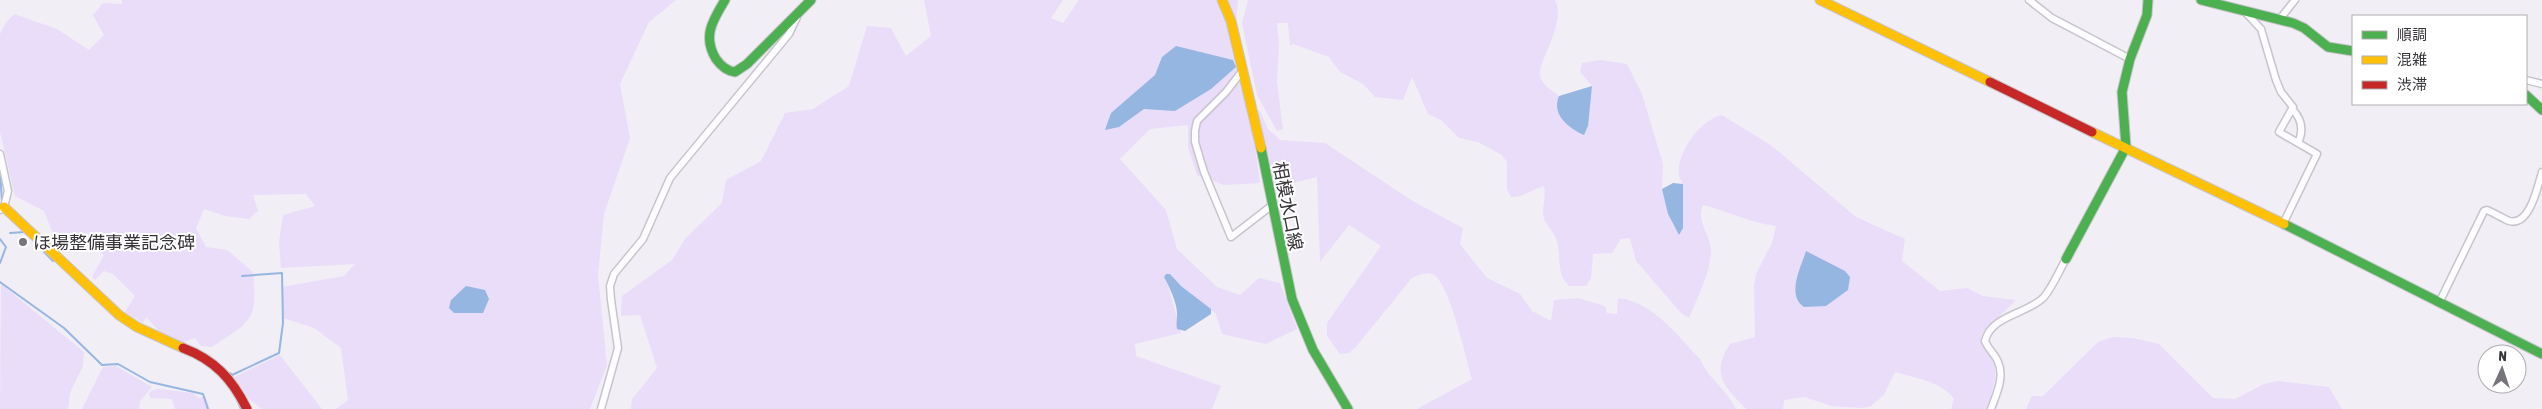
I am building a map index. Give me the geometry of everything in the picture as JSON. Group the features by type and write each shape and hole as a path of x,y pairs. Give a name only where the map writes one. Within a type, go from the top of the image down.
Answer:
{"street":[{"path":"726,0 709,28 708,42 720,64 732,72 739,70 747,64 811,0"},
{"name":"相模水口線","path":"1222,0 1231,21 1243,70 1284,268 1297,316 1313,350 1348,409"},
{"path":"1820,0 2284,224 2542,354"},
{"path":"2029,0 2052,18 2130,59"},
{"path":"1991,409 2000,380 2000,370 1998,361 1985,341 1986,336 1999,322 2038,302 2044,296 2126,148 2126,126 2122,109 2122,92 2130,59 2147,14 2148,0"},
{"path":"2201,0 2304,28 2334,50 2352,52"},
{"path":"2279,20 2296,0"},
{"path":"2246,13 2261,29 2276,80 2300,120 2302,130 2298,143"},
{"path":"601,409 618,348 610,300 610,286 614,274 643,239 670,178 789,34 797,16"},
{"path":"1243,70 1226,92 1197,120 1195,142 1214,199 1231,237 1271,206"},
{"path":"2527,80 2542,84"},
{"path":"2527,96 2542,110"},
{"path":"2284,224 2317,154 2279,132 2292,108"},
{"path":"0,154 3,182 8,192 2,208 119,315 145,332 191,349 216,364 238,389 247,409"},
{"path":"2440,303 2484,211 2487,210 2510,221 2516,221 2524,216 2535,199 2542,172"}],"shaded area":[{"path":"122,0 676,0 649,22 620,84 630,138 604,214 598,275 607,365 590,409 336,409 348,400 341,348 314,328 283,318 282,287 344,276 355,264 281,268 279,242 283,215 315,206 306,194 253,195 258,211 249,219 225,216 204,209 196,228 206,247 227,250 253,272 254,288 253,310 249,318 236,331 212,347 201,346 195,338 183,342 161,333 146,317 143,323 125,312 135,296 113,274 104,271 95,280 92,277 104,255 75,236 58,246 44,211 15,196 0,132 0,34 5,24 14,14 57,29 89,50 104,35 93,15 103,3 122,4"},
{"path":"924,0 1063,0 1051,18 1063,23 1079,0 1238,0 1236,22 1249,111 1260,111 1268,129 1280,140 1325,143 1411,200 1463,228 1460,244 1487,278 1520,294 1532,311 1551,321 1554,300 1578,298 1605,306 1607,313 1617,314 1618,298 1642,306 1664,321 1700,359 1703,366 1736,409 1417,409 1472,379 1462,340 1440,281 1429,273 1412,278 1355,348 1349,353 1340,354 1327,336 1327,323 1381,246 1349,225 1320,262 1317,177 1269,189 1253,132 1260,183 1224,185 1197,175 1188,147 1188,125 1150,129 1120,159 1166,210 1177,249 1217,287 1240,295 1259,278 1280,283 1297,329 1266,344 1222,334 1216,314 1174,282 1172,275 1166,278 1181,333 1135,344 1136,356 1221,386 1212,409 631,409 632,399 657,368 640,315 621,316 622,296 672,260 685,239 722,203 726,180 761,161 785,113 813,109 849,86 867,26 891,28 906,56 931,36"},
{"path":"1248,0 1555,0 1558,10 1557,20 1542,62 1540,70 1541,79 1545,85 1559,96 1557,102 1569,126 1584,135 1592,86 1580,72 1582,63 1600,60 1627,64 1642,94 1663,164 1662,189 1674,228 1683,191 1679,166 1686,147 1698,130 1714,118 1722,115 1772,146 1856,217 1905,239 1902,261 1940,291 1967,288 1983,296 2016,300 1982,333 1981,341 1992,360 1995,373 1995,380 1987,409 1951,409 1954,399 1942,388 1927,381 1895,372 1884,395 1871,406 1863,408 1832,406 1804,397 1784,400 1783,409 1746,409 1726,387 1721,372 1721,364 1730,344 1755,337 1754,285 1756,274 1772,243 1776,226 1703,205 1701,218 1711,248 1711,254 1705,279 1689,318 1682,314 1636,261 1630,238 1621,239 1612,253 1593,254 1591,278 1586,286 1569,286 1560,269 1556,238 1546,224 1543,214 1544,186 1520,196 1511,197 1507,189 1507,162 1502,155 1478,142 1459,138 1441,120 1428,114 1412,77 1403,100 1375,97 1363,84 1340,72 1329,57 1293,44 1290,46 1288,23 1277,23 1279,45 1277,82 1283,129 1277,131 1257,95 1242,23"},
{"path":"1,284 84,352 83,366 70,393 68,409 0,409"},
{"path":"2113,337 2133,338 2159,344 2213,398 2235,399 2264,384 2278,381 2329,387 2342,409 2026,409 2032,396 2043,396 2098,342"},
{"path":"280,355 322,409 262,409 250,400 234,377"},
{"path":"116,366 152,387 140,401 139,409 82,409 103,367"},
{"path":"158,389 193,393 199,398 205,396 210,409 175,409 172,399 151,398 149,395 151,391"}],"water":[{"path":"1176,46 1233,60 1236,67 1211,89 1175,111 1144,109 1119,127 1105,130 1111,113 1155,75 1162,57"},
{"path":"1592,86 1588,126 1584,135 1567,125 1559,115 1557,103 1559,96"},
{"path":"1673,183 1683,184 1683,228 1679,235 1668,214 1662,189"},
{"path":"1806,251 1845,271 1850,277 1848,290 1826,306 1804,307 1796,295 1796,280"},
{"path":"1166,274 1170,274 1181,286 1211,309 1211,314 1185,331 1177,329 1176,307 1164,277"},
{"path":"466,286 485,290 489,299 483,313 454,313 449,308 451,300"}],"waterway":[{"path":"0,171 2,202"},
{"path":"10,233 25,232"},
{"path":"36,232 111,302"},
{"path":"0,239 6,247 0,263"},
{"path":"44,252 53,261"},
{"path":"230,373 232,375 279,353 283,323 282,273 242,276"},
{"path":"0,282 64,328 102,365 118,364 150,382 203,394 208,409"},
{"path":"215,370 232,389 241,409"}],"traffic: fast":[{"path":"725,0 713,21 710,43 712,51 720,64 726,69 735,72 747,64 811,0"},
{"path":"2066,259 2126,147 2122,92 2130,59 2147,15 2148,0"},
{"path":"2201,0 2293,23 2304,28 2328,47 2352,51"},
{"path":"2527,96 2542,110"},
{"path":"1261,148 1292,299 1313,350 1348,409"},
{"path":"2284,224 2542,354"}],"traffic: slow":[{"path":"1222,0 1231,21 1261,148"},
{"path":"1820,0 1990,82"},
{"path":"2092,132 2284,224"},
{"path":"4,207 119,315 137,327 183,348"}],"traffic: jam":[{"path":"1990,82 2092,132"},
{"path":"183,348 204,358 221,372 235,388 247,409"}],"place":[{"name":"ほ場整備事業記念碑","path":"23,242"}]}
